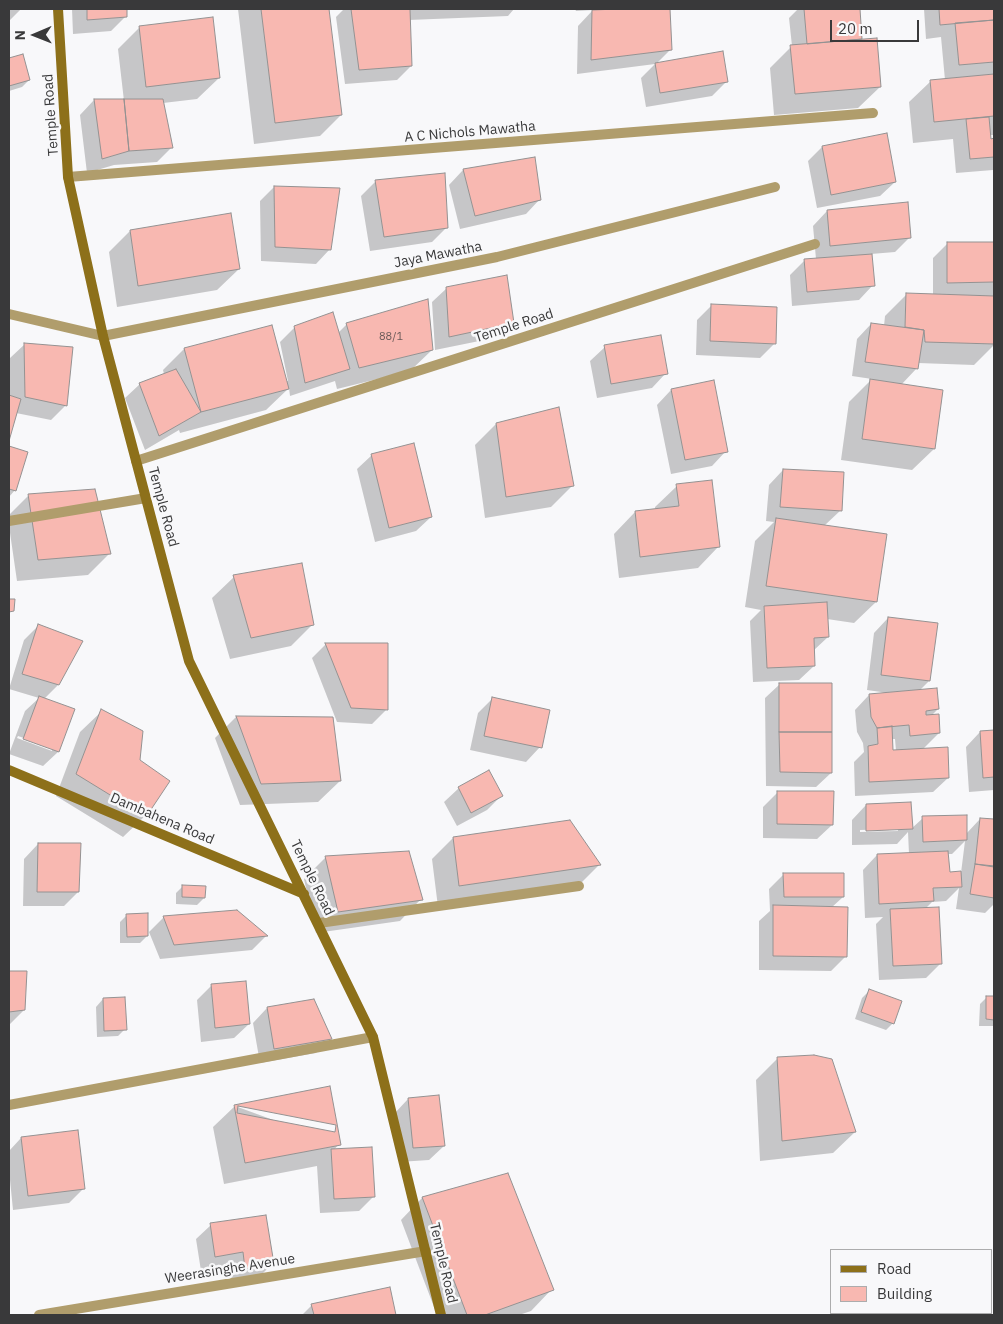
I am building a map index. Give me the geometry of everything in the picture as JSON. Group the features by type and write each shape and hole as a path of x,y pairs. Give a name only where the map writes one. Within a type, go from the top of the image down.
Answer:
{"street":[{"name":"Temple Road","path":"58,9 68,177 103,336 189,661 373,1037 441,1315"},
{"name":"A C Nichols Mawatha","path":"68,177 873,113"},
{"name":"Jaya Mawatha","path":"103,336 497,257 775,187"},
{"name":"Temple Road","path":"136,461 815,244"},
{"path":"9,314 103,336"},
{"path":"9,521 146,498"},
{"name":"Dambahena Road","path":"9,770 304,894"},
{"path":"318,923 579,886"},
{"path":"9,1105 373,1037"},
{"name":"Weerasinghe Avenue","path":"39,1315 426,1251"}],"building":[{"path":"87,9 127,9 127,17 87,20"},
{"path":"261,9 329,9 342,115 275,123"},
{"path":"351,9 410,9 412,66 359,70"},
{"path":"670,9 672,50 591,60 592,10"},
{"path":"804,9 860,9 862,39 807,44"},
{"path":"939,9 994,9 994,20 940,25"},
{"path":"213,17 220,78 146,87 139,26"},
{"path":"994,20 994,62 959,65 955,23"},
{"path":"877,38 881,87 795,94 790,45"},
{"path":"723,51 728,82 660,93 655,63"},
{"path":"23,54 30,80 9,86 9,58"},
{"path":"994,74 994,116 934,122 930,80"},
{"path":"94,99 124,99 129,151 102,159"},
{"path":"124,99 163,99 173,148 129,151"},
{"path":"989,117 991,139 994,138 994,157 970,159 966,119"},
{"path":"887,133 896,182 831,195 822,146"},
{"path":"535,157 541,200 475,216 463,169"},
{"path":"445,173 448,228 384,237 375,180"},
{"path":"274,186 340,188 331,250 275,247"},
{"path":"908,202 911,238 830,246 827,210"},
{"path":"231,213 240,269 138,286 130,230"},
{"path":"947,242 994,242 994,282 947,283"},
{"path":"872,254 875,286 807,292 804,259"},
{"path":"507,275 514,323 449,337 446,287"},
{"path":"906,293 994,296 994,344 925,342 924,330 905,327"},
{"path":"428,299 433,350 359,368 346,323"},
{"path":"711,304 777,307 776,344 710,341"},
{"path":"333,312 350,369 305,383 294,326"},
{"path":"871,323 924,330 918,369 865,362"},
{"path":"272,325 289,389 201,412 184,348"},
{"path":"661,335 668,374 611,384 604,345"},
{"path":"24,343 73,347 67,406 25,397"},
{"path":"176,369 201,412 159,436 139,383"},
{"path":"870,379 943,390 935,449 862,439"},
{"path":"714,380 728,452 685,460 671,389"},
{"path":"9,395 21,399 9,441"},
{"path":"559,407 574,486 506,497 496,423"},
{"path":"414,443 432,517 389,528 371,454"},
{"path":"9,446 28,452 16,491 9,489"},
{"path":"783,469 844,472 842,511 780,507"},
{"path":"712,480 720,547 640,557 635,511 679,506 676,484"},
{"path":"95,489 111,554 38,560 28,494"},
{"path":"776,518 887,534 877,602 766,586"},
{"path":"302,563 314,625 251,638 233,575"},
{"path":"9,599 15,599 14,611 9,612"},
{"path":"827,602 829,637 814,638 815,666 767,668 764,606"},
{"path":"888,617 938,623 930,681 881,675"},
{"path":"38,624 83,641 59,685 22,674"},
{"path":"325,643 388,643 388,710 351,708"},
{"path":"779,683 832,683 832,732 779,732"},
{"path":"937,688 939,709 926,711 926,715 939,714 940,733 910,736 909,725 877,728 871,717 869,694"},
{"path":"39,696 75,709 59,752 23,739"},
{"path":"492,697 550,710 542,748 484,736"},
{"path":"101,709 143,731 140,760 170,781 146,817 76,774"},
{"path":"236,716 333,717 341,781 261,784"},
{"path":"892,726 893,750 948,747 949,778 869,782 868,746 878,744 877,728"},
{"path":"994,730 994,777 983,778 980,731"},
{"path":"779,732 832,732 832,773 780,772"},
{"path":"489,770 503,796 471,813 458,787"},
{"path":"777,791 834,791 833,825 777,824"},
{"path":"911,802 913,829 866,831 866,804"},
{"path":"967,815 967,840 923,842 922,816"},
{"path":"980,818 994,819 994,866 975,864"},
{"path":"570,820 601,865 459,886 453,837"},
{"path":"38,843 81,843 79,892 37,892"},
{"path":"409,851 423,900 338,912 325,856"},
{"path":"948,851 950,872 961,871 962,887 933,888 934,901 879,904 877,854"},
{"path":"975,864 994,867 994,898 970,894"},
{"path":"783,873 844,873 844,897 784,897"},
{"path":"182,885 206,886 205,898 182,897"},
{"path":"773,905 848,907 847,957 773,956"},
{"path":"939,907 942,964 893,966 890,909"},
{"path":"237,910 268,936 174,945 163,916"},
{"path":"148,913 148,936 127,937 126,914"},
{"path":"9,971 27,971 25,1010 9,1012"},
{"path":"246,981 250,1024 215,1028 211,984"},
{"path":"869,989 902,1001 894,1024 861,1012"},
{"path":"986,996 994,996 994,1020 986,1019"},
{"path":"125,997 127,1030 104,1031 103,998"},
{"path":"314,999 332,1039 274,1049 267,1007"},
{"path":"814,1055 832,1059 856,1132 782,1141 777,1057"},
{"path":"330,1086 341,1145 245,1163 234,1105"},
{"path":"439,1095 445,1146 413,1148 408,1098"},
{"path":"238,1106 336,1125 335,1132 237,1113"},
{"path":"78,1130 85,1189 28,1196 21,1137"},
{"path":"372,1147 375,1197 334,1199 331,1149"},
{"path":"508,1173 554,1290 485,1315 467,1315 422,1197"},
{"path":"266,1215 274,1264 245,1269 243,1252 215,1257 210,1223"},
{"path":"390,1287 396,1315 314,1315 311,1304"}]}
